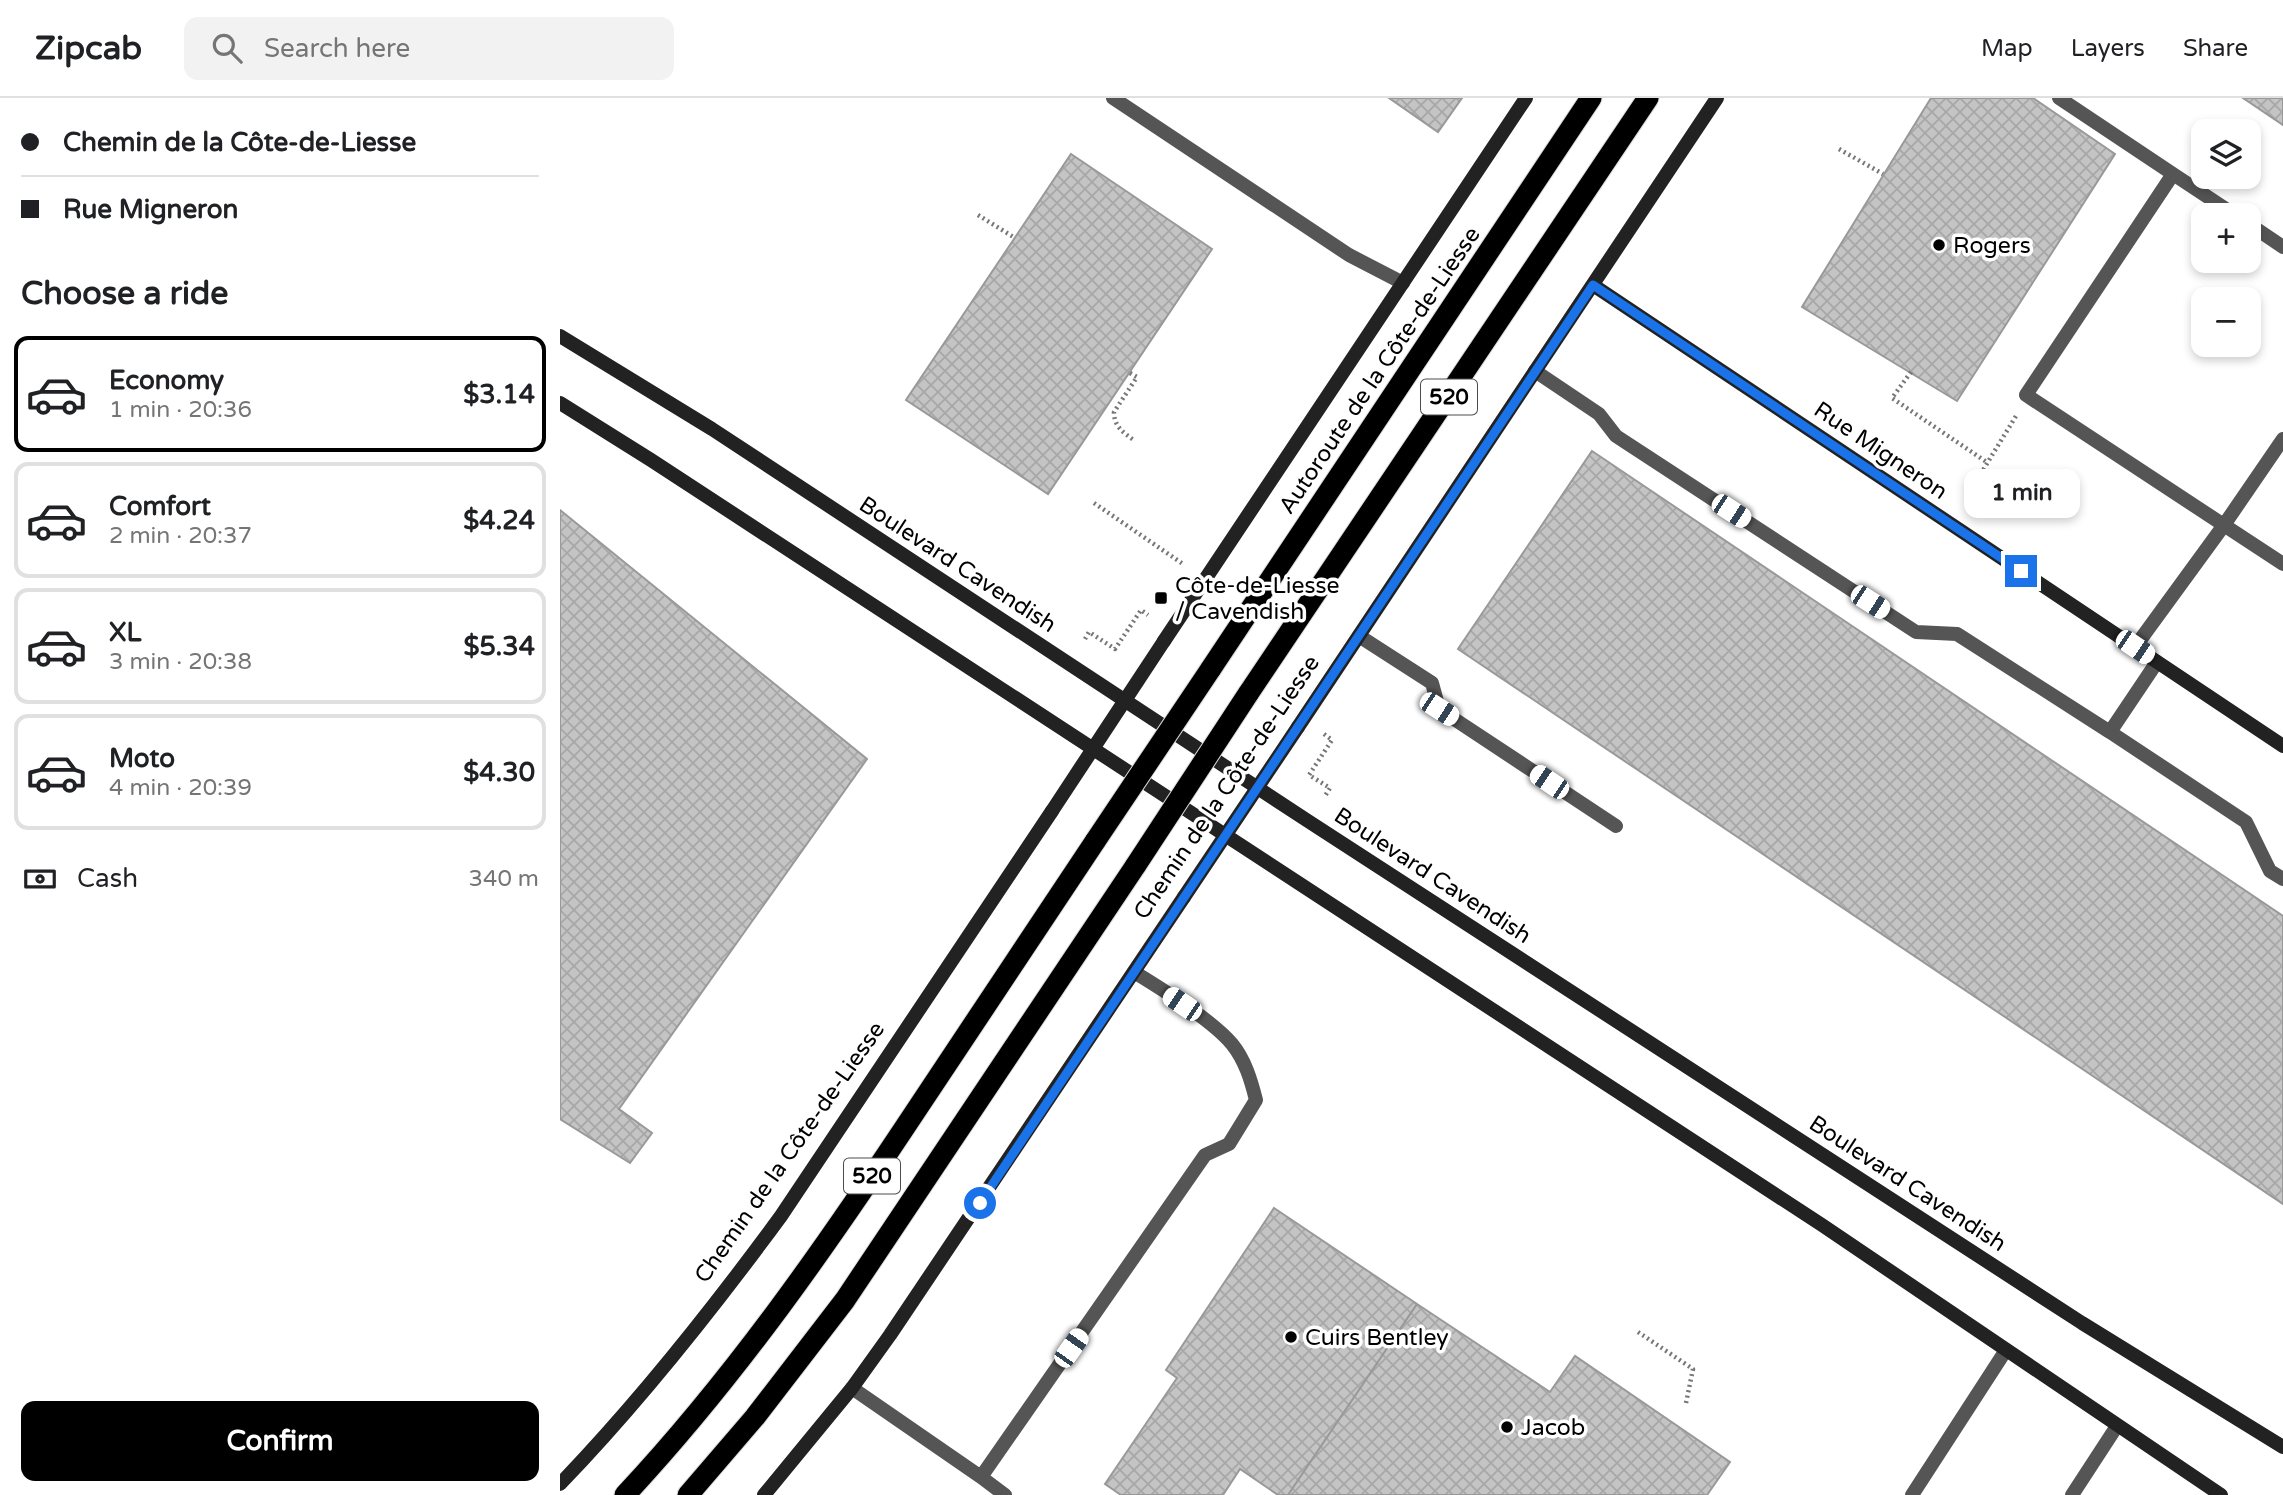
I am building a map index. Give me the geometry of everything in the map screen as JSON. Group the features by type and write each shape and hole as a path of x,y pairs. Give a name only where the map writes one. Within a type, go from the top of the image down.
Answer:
{"highway":[{"name":"Autoroute de la Côte-de-Liesse","path":"625,1495 706,1404 801,1280 1591,98"},
{"name":"Chemin de la Côte-de-Liesse","path":"688,1495 755,1417 845,1300 1648,98"}],"main road":[{"name":"Chemin de la Côte-de-Liesse","path":"560,1484 636,1402 699,1327 781,1216 1526,98"},
{"name":"Chemin de la Côte-de-Liesse","path":"764,1495 852,1388 936,1269 1717,98"},
{"name":"Rue Migneron","path":"1593,285 2283,746"},
{"name":"Boulevard Cavendish","path":"560,336 712,429 1320,829 2070,1315 2283,1447"},
{"path":"560,403 1798,1210 2221,1495"}],"lane":[{"path":"1113,98 1349,255 1403,283"},
{"path":"2059,98 2217,203"},
{"path":"2173,174 2026,395 2283,564"},
{"path":"2261,232 2283,247"},
{"path":"1535,371 1599,414 1616,436 1916,632 1957,634 2246,822 2270,871 2283,879"},
{"path":"2135,647 2283,439"},
{"path":"1359,636 1432,683 1439,709 1616,825"},
{"path":"2110,732 2157,662"},
{"path":"981,1477 1205,1155 1229,1144 1256,1100 1251,1077 1233,1045 1182,1004 1134,972"},
{"path":"1912,1495 2006,1350"},
{"path":"852,1388 1005,1495"},
{"path":"2072,1495 2117,1426"}],"path":[{"path":"1839,149 1883,174"},
{"path":"978,215 1015,238"},
{"path":"1911,372 1892,398 1988,463"},
{"path":"1129,373 1137,377 1114,412 1114,418 1121,432 1135,441"},
{"path":"1969,492 2008,431"},
{"path":"1094,503 1183,564"},
{"path":"1084,639 1089,632 1115,649 1140,610 1148,615"},
{"path":"1324,734 1332,740 1308,775 1330,788 1325,796"},
{"path":"1638,1332 1693,1369 1686,1403"}],"building":[{"path":"1389,98 1462,98 1438,132"},
{"path":"1931,98 2033,98 2115,154 1957,401 1802,307"},
{"path":"2243,98 2283,98 2283,125"},
{"path":"1071,154 1212,249 1048,494 906,400"},
{"path":"1592,451 2283,916 2283,1204 1458,649"},
{"path":"560,510 867,759 619,1109 652,1133 630,1163 560,1119"},
{"name":"Cuirs Bentley","path":"1274,1208 1417,1304 1288,1495 1278,1495 1240,1469 1223,1495 1121,1495 1105,1484 1177,1378 1166,1370"},
{"name":"Jacob","path":"1417,1304 1550,1392 1575,1356 1730,1462 1707,1495 1288,1495"}],"place":[{"name":"Rogers","path":"1939,245"},
{"name":"Côte-de-Liesse / Cavendish","path":"1161,598"},
{"name":"Cuirs Bentley","path":"1291,1337"},
{"name":"Jacob","path":"1507,1427"}],"route":[{"path":"980,1203 1593,285 2021,571"}]}
